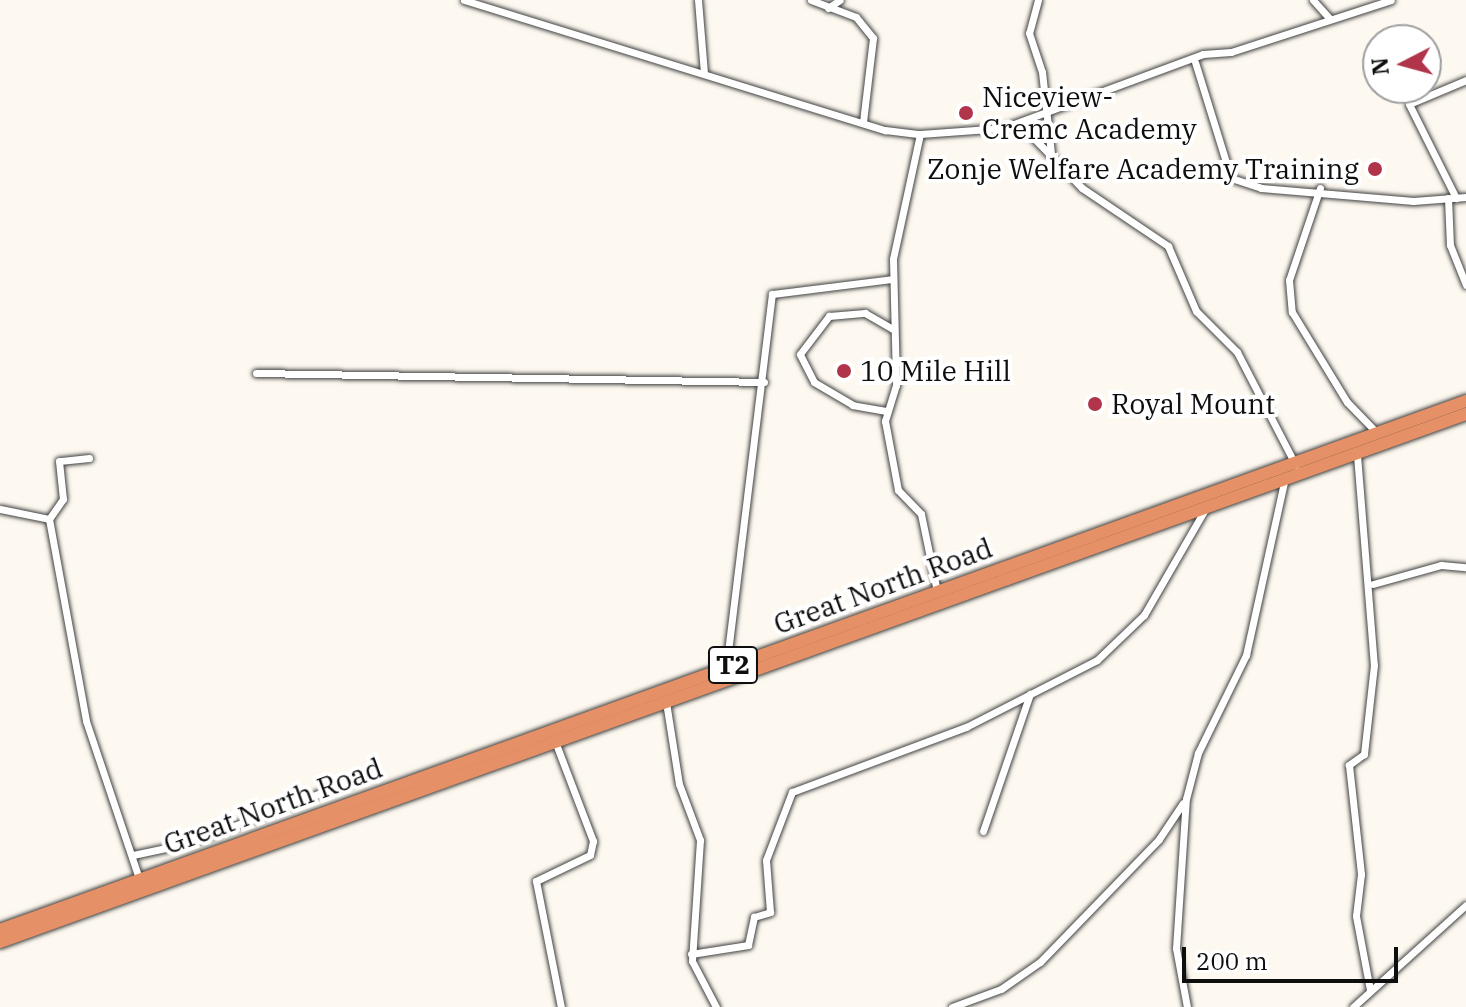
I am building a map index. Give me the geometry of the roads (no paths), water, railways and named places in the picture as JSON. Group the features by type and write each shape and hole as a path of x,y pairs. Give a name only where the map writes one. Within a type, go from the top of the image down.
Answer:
{"highway":[{"name":"Great North Road","path":"0,930 556,744 726,668 1466,401"},
{"name":"Great North Road","path":"0,942 141,885 664,697 1204,511 1466,414"}],"street":[{"path":"464,0 863,122 920,134 1003,128 1030,134 1082,188 1168,246 1196,311 1237,352 1295,462 1299,477"},
{"path":"698,0 704,73"},
{"path":"811,0 856,17 873,38 863,122"},
{"path":"828,8 840,0"},
{"path":"1038,0 1029,33 1052,155"},
{"path":"1313,0 1329,18"},
{"path":"1003,128 1045,110 1391,0"},
{"path":"1195,62 1228,175 1261,188 1320,188 1466,197"},
{"path":"1466,80 1409,104 1452,198 1450,245 1466,285"},
{"path":"920,134 892,279 896,385 886,411 898,490 921,514 937,591"},
{"path":"1320,188 1289,280 1292,312 1347,402 1377,433"},
{"path":"726,668 764,382 772,294 892,279"},
{"path":"886,411 853,405 814,382 800,354 829,316 862,313 893,329"},
{"path":"256,373 764,382"},
{"path":"1357,455 1373,584 1365,749 1349,765 1361,874 1356,916 1370,990"},
{"path":"89,458 59,461 63,499 49,519 86,721 141,885"},
{"path":"1187,1007 1176,948 1186,799 1198,753 1246,655 1284,482"},
{"path":"0,509 49,519"},
{"path":"691,954 748,945 754,917 770,912 766,860 792,792 966,727 1097,660 1128,633 1204,511"},
{"path":"1373,584 1441,565 1466,567"},
{"path":"983,831 1030,694"},
{"path":"664,697 679,784 700,840 691,954 716,1007"},
{"path":"556,744 593,841 590,855 536,881 561,1007"},
{"path":"133,855 189,843 373,773"},
{"path":"952,1007 1001,989 1040,962 1159,839 1186,799"},
{"path":"1353,1007 1466,905"}],"place":[{"name":"Niceview- Cremc Academy","path":"966,113"},
{"name":"Zonje Welfare Academy Training","path":"1375,169"},
{"name":"10 Mile Hill","path":"844,371"},
{"name":"Royal Mount","path":"1095,404"}]}
